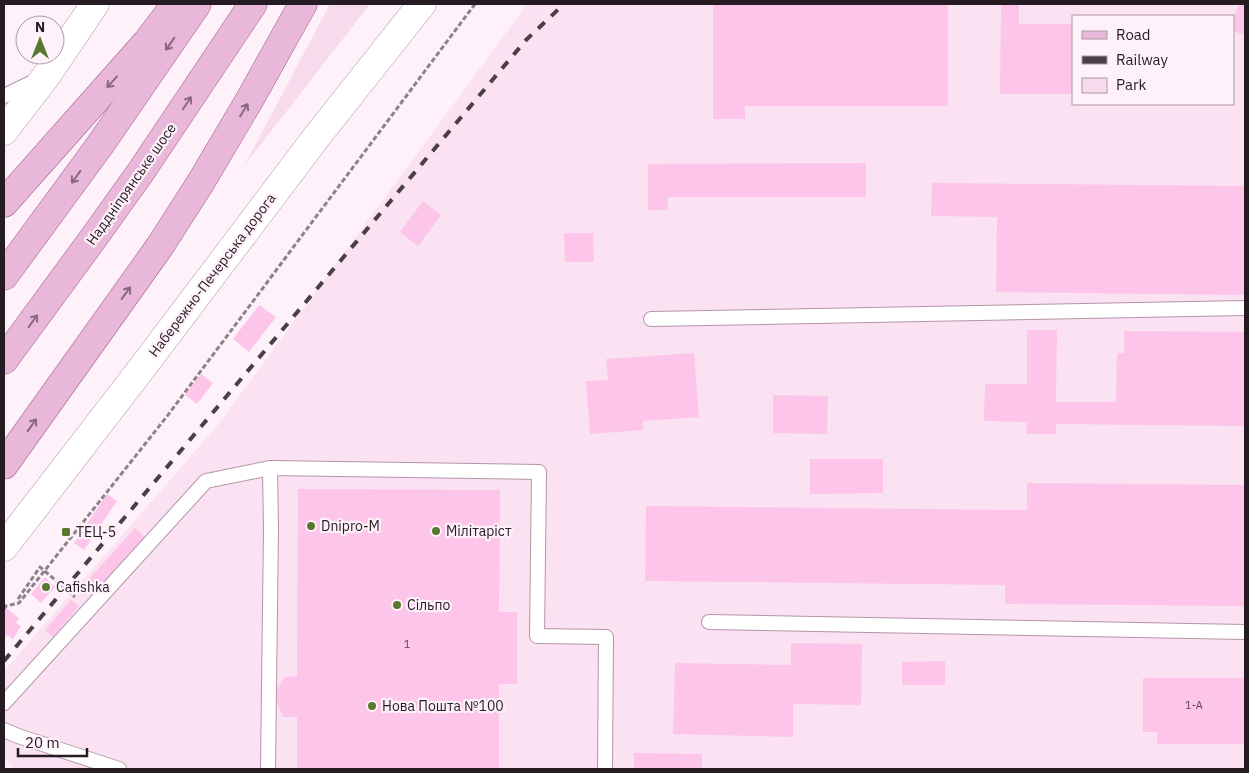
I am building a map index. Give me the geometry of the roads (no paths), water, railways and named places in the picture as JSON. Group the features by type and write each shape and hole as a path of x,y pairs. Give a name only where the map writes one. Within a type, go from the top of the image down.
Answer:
{"main road":[{"path":"4,203 148,42 176,4"},
{"path":"4,276 100,145 197,4"},
{"name":"Наддніпрянське шосе","path":"4,360 135,180 253,4"},
{"path":"4,465 160,246 201,182 303,4"}],"street":[{"path":"4,131 46,75 95,4"},
{"name":"Набережно-Печерська дорога","path":"4,547 318,135 422,4"}],"lane":[{"path":"4,96 46,75"},
{"path":"651,319 1245,308"},
{"path":"268,769 270,468"},
{"path":"4,703 206,482 270,468 539,472 537,636 606,637 605,769"},
{"path":"709,622 1245,632"},
{"path":"4,730 119,769"}],"railway":[{"path":"4,661 526,40 564,4"}],"place":[{"name":"Dnipro-M","path":"311,526"},
{"name":"Мілітаріст","path":"436,531"},
{"name":"ТЕЦ-5","path":"66,532"},
{"name":"Cafishka","path":"46,587"},
{"name":"Сільпо","path":"397,605"},
{"name":"Нова Пошта №100","path":"372,706"}]}
